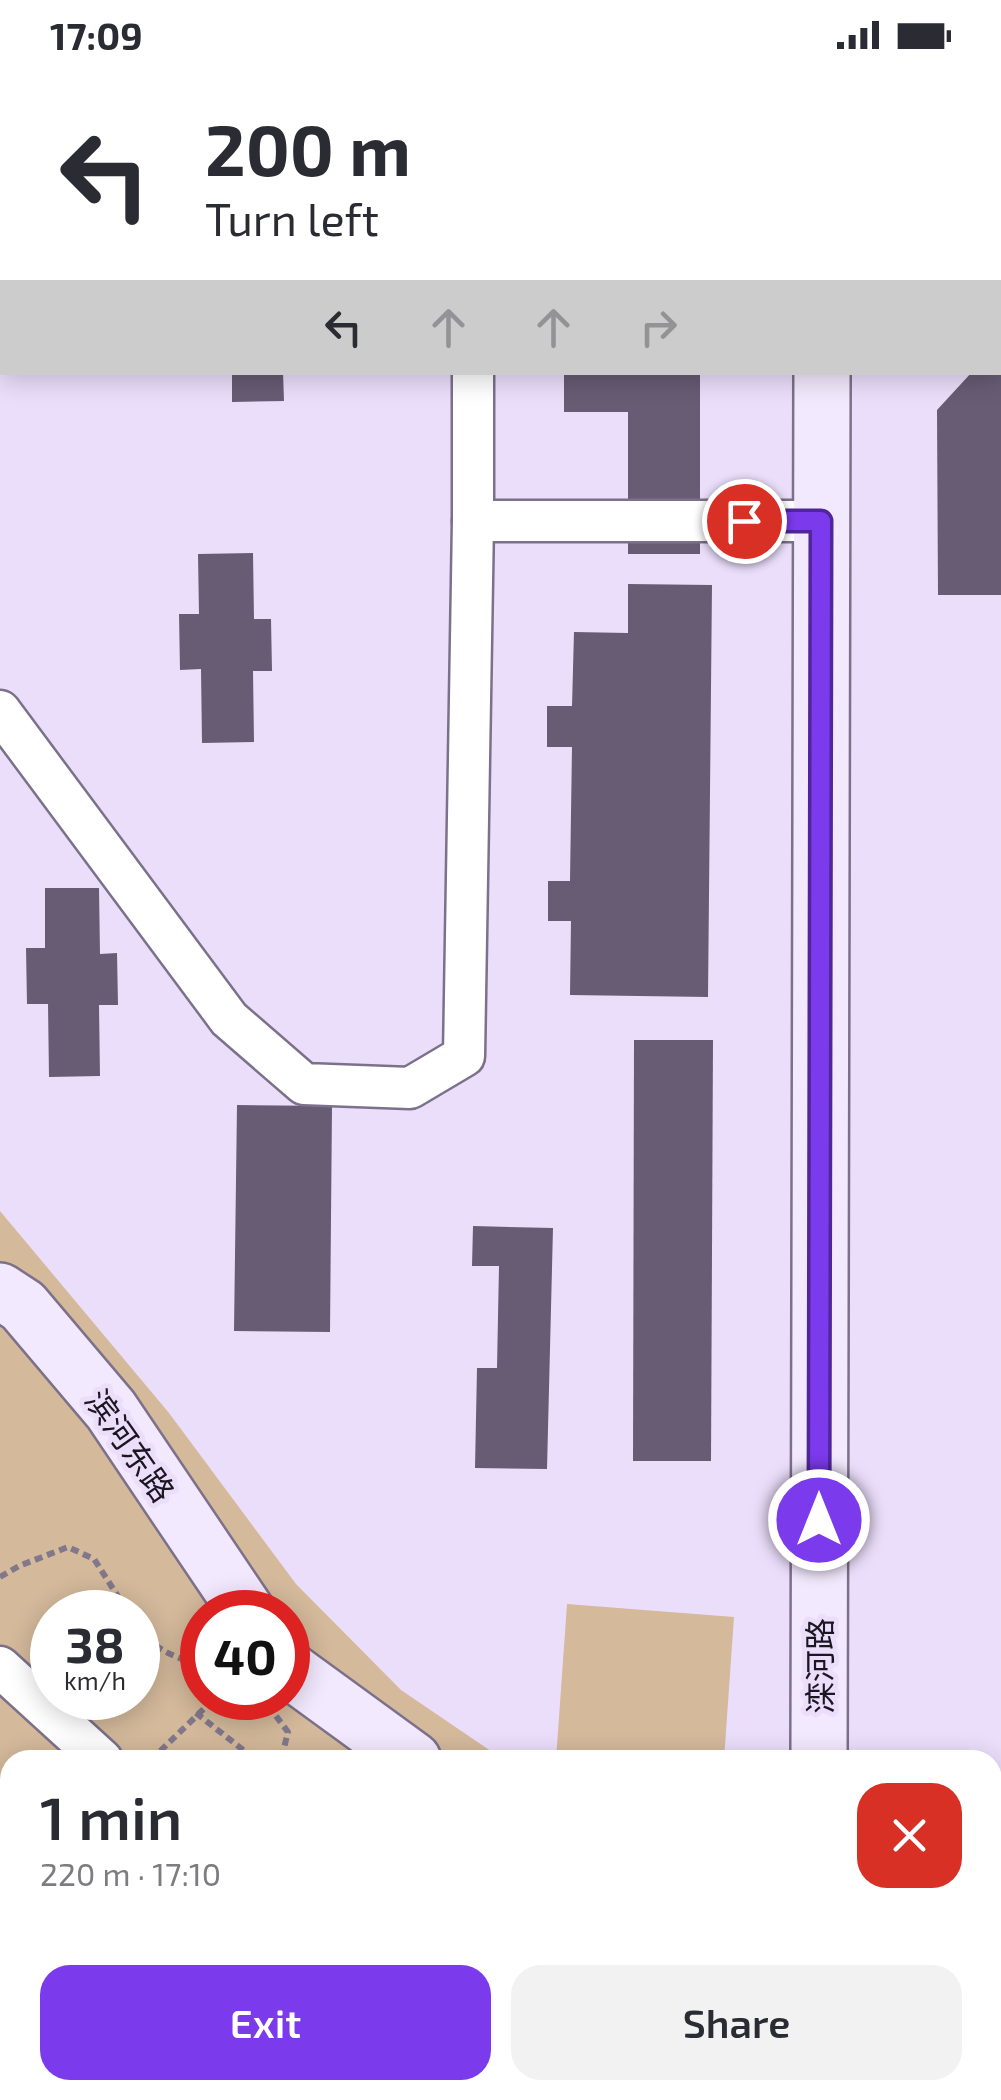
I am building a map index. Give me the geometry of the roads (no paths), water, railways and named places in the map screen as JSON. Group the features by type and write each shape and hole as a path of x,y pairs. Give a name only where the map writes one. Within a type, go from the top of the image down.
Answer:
{"street":[{"path":"0,711 229,1020 304,1084 410,1088 464,1056 473,375"},
{"name":"滦河路","path":"819,1750 822,375"},
{"path":"473,521 821,521"},
{"name":"滨河东路","path":"0,1291 22,1306 111,1410 232,1590"},
{"path":"0,1668 91,1750"},
{"path":"310,1705 394,1750"}]}
